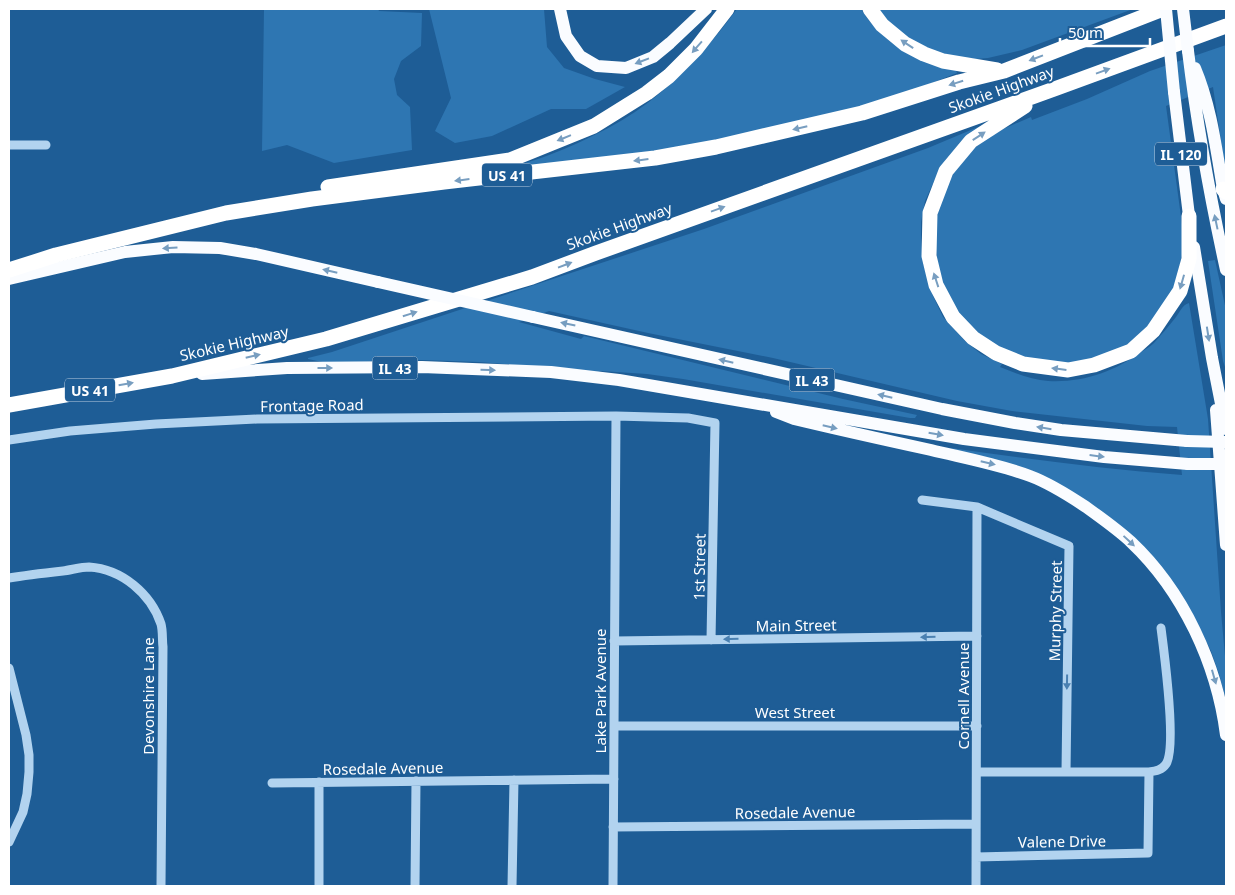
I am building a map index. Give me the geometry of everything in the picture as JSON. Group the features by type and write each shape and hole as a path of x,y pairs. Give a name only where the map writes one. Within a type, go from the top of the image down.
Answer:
{"highway":[{"path":"226,213 318,189 510,160 594,126 647,93 669,76 696,49 727,9"},
{"path":"870,9 882,24 906,44 924,54 943,61 1004,71"},
{"name":"Skokie Highway","path":"9,270 56,255 226,213 312,199 444,182 655,158 716,147 862,113 959,82 1004,71 1164,9"},
{"name":"Skokie Highway","path":"9,405 172,376 326,339 532,278 596,253 1226,26"},
{"path":"1057,88 971,141 946,171 930,213 929,256 936,285 953,317 973,338 996,353 1023,364 1068,370 1094,365 1131,351 1153,331 1180,291 1189,259 1189,216"}],"main road":[{"path":"560,9 566,36 580,56 597,66 626,68 653,57 706,9"},
{"name":"IL 120","path":"1164,9 1189,216 1212,358 1226,429"},
{"path":"1184,9 1188,51 1197,86 1213,126 1225,194"},
{"name":"IL 120","path":"1197,86 1205,166 1226,270"},
{"name":"IL 43","path":"9,279 125,252 173,247 220,248 256,254 942,409 1061,430 1187,441 1226,442"},
{"path":"1212,358 1226,545"},
{"name":"IL 43","path":"172,376 296,368 422,368 551,372 603,378 964,439 1104,457 1188,464 1226,464"},
{"path":"750,402 794,419 998,465 1032,477 1068,496 1106,521 1132,542 1165,580 1189,618 1211,668 1223,710 1226,735"}],"street":[{"path":"9,145 46,145"},
{"name":"Frontage Road","path":"9,440 70,431 257,419 616,416 688,418 715,423 714,494"},
{"name":"Lake Park Avenue","path":"613,886 616,416"},
{"name":"1st Street","path":"711,640 714,494"},
{"name":"Murphy Street","path":"922,500 977,507 1069,546 1066,772"},
{"name":"Cornell Avenue","path":"976,886 977,507"},
{"name":"Devonshire Lane","path":"9,578 89,567 108,570 139,588 156,612 162,625 163,647 161,886"},
{"path":"976,772 1149,772 1159,770 1167,763 1170,752 1168,690 1161,628"},
{"name":"Main Street","path":"614,641 977,636"},
{"path":"9,668 26,735 29,772 23,812 9,842"},
{"name":"West Street","path":"614,726 977,726"},
{"name":"Valene Drive","path":"976,857 1148,853 1149,772"},
{"name":"Rosedale Avenue","path":"272,783 614,779"},
{"path":"512,886 514,780"},
{"path":"415,886 416,781"},
{"path":"319,782 319,886"},
{"name":"Rosedale Avenue","path":"614,827 976,824"}],"shaded area":[{"path":"264,9 378,9 379,11 422,13 421,46 401,61 394,79 397,95 410,107 412,150 334,163 287,145 262,151"},
{"path":"429,9 544,9 547,47 564,68 625,87 586,109 551,109 492,136 455,143 435,131 451,98"},
{"path":"737,9 861,9 878,30 899,48 930,63 956,70 957,73 907,93 789,126 687,146 632,154 452,174 501,168 533,161 578,143 621,121 650,101 677,78 703,52"},
{"path":"875,9 1133,9 1022,50 975,59 949,56 929,50 900,34"},
{"path":"1226,45 1226,175 1213,87 1166,106 1184,239 1176,282 1171,295 1152,324 1116,352 1065,365 1007,354 962,321 940,282 934,233 940,200 956,168 968,153 1003,129 1031,117 1032,120 1087,99 1150,71"},
{"path":"1009,114 947,158 925,201 921,222 923,263 933,296 943,317 965,341 981,354 1002,364 1000,367 1030,378 1048,381 1073,380 1097,375 1131,359 1152,344 1183,307 1189,303 1208,419 1226,667 1226,700 1211,651 1191,611 1096,508 951,448 1124,470 1182,475 1177,427 1147,426 1012,411 957,401 773,358 549,311 519,322 581,339 584,336 843,399 917,415 915,418 910,418 647,374 479,362 422,360 327,363 308,359 704,229 928,148"},
{"path":"1215,260 1226,310 1226,370 1208,261"}]}
